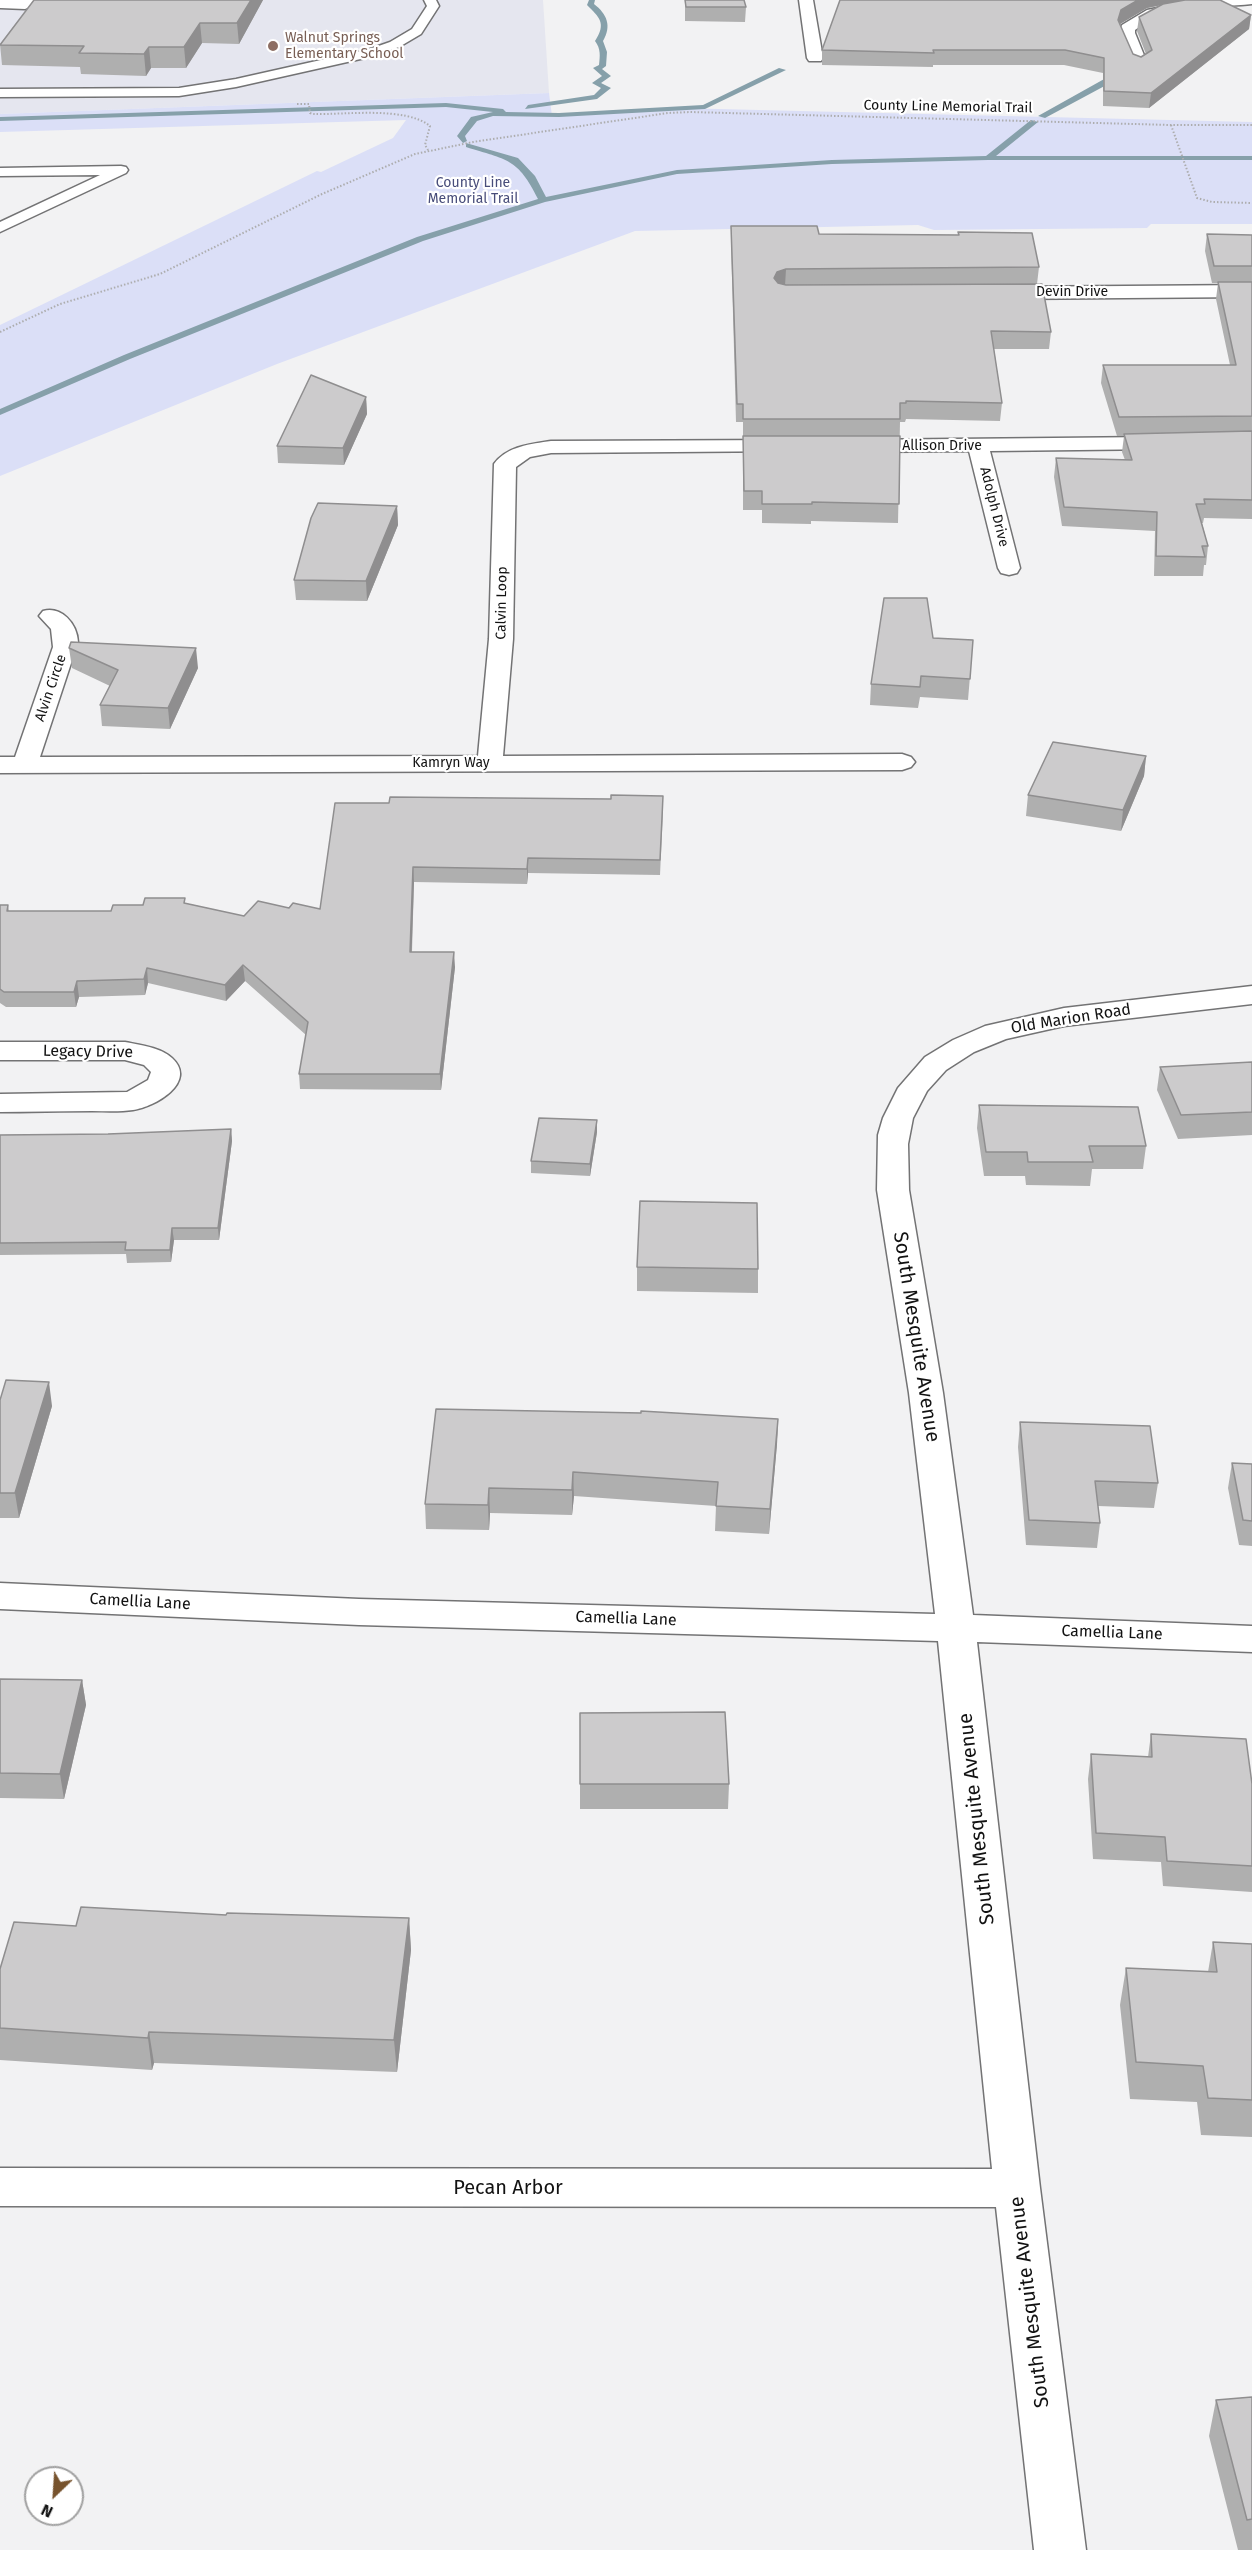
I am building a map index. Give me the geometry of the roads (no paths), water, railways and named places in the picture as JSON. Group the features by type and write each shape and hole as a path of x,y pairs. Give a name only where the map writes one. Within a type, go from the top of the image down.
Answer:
{"street":[{"path":"806,0 815,58"},
{"path":"1140,65 1127,33 1127,28 1139,19 1175,8 1249,0"},
{"name":"Devin Drive","path":"976,293 1252,291"},
{"name":"Allison Drive","path":"834,446 1252,442"},
{"name":"Calvin Loop","path":"490,763 501,639 505,464 524,452 570,446 810,446"},
{"name":"Adolph Drive","path":"978,446 1009,568"},
{"name":"Alvin Circle","path":"12,765 67,638 63,626 51,616"},
{"name":"Kamryn Way","path":"12,765 902,762"},
{"name":"Old Marion Road","path":"910,1093 939,1062 963,1047 993,1033 1065,1017 1252,995"},
{"name":"Legacy Drive","path":"0,1051 142,1053 161,1062 165,1066 166,1076 161,1087 149,1095 132,1101 0,1103"},
{"name":"South Mesquite Avenue","path":"910,1093 898,1118 896,1128 891,1163 893,1190 926,1393 956,1628 1017,2188 1060,2550"},
{"name":"Camellia Lane","path":"0,1596 359,1612 956,1628 1252,1639"},
{"name":"Pecan Arbor","path":"0,2187 1017,2188"}],"lane":[{"path":"0,4 25,5 41,0"},
{"path":"0,93 156,94 236,83 374,52 394,45 410,38 424,25 433,6 430,0"},
{"path":"0,172 121,170 0,228"}],"waterway":[{"path":"528,107 597,97 598,93 607,88 596,83 607,76 597,68 602,66 603,62 604,55 599,41 603,35 604,25 602,14 590,5 592,0"},
{"path":"494,114 559,115 705,107 782,70"},
{"path":"1042,116 1109,80 1121,77"},
{"path":"0,119 446,105 503,111"},
{"path":"463,141 461,136 474,119 496,113"},
{"path":"988,158 1034,122"},
{"path":"469,145 515,160 532,178 543,200"},
{"path":"543,200 677,172 832,162 988,158"},
{"path":"988,158 1252,158"},
{"path":"0,412 127,357 420,239 543,200"}],"place":[{"name":"Walnut Springs Elementary School","path":"273,46"}],"park label":[{"name":"County Line Memorial Trail","path":"473,192"}]}
